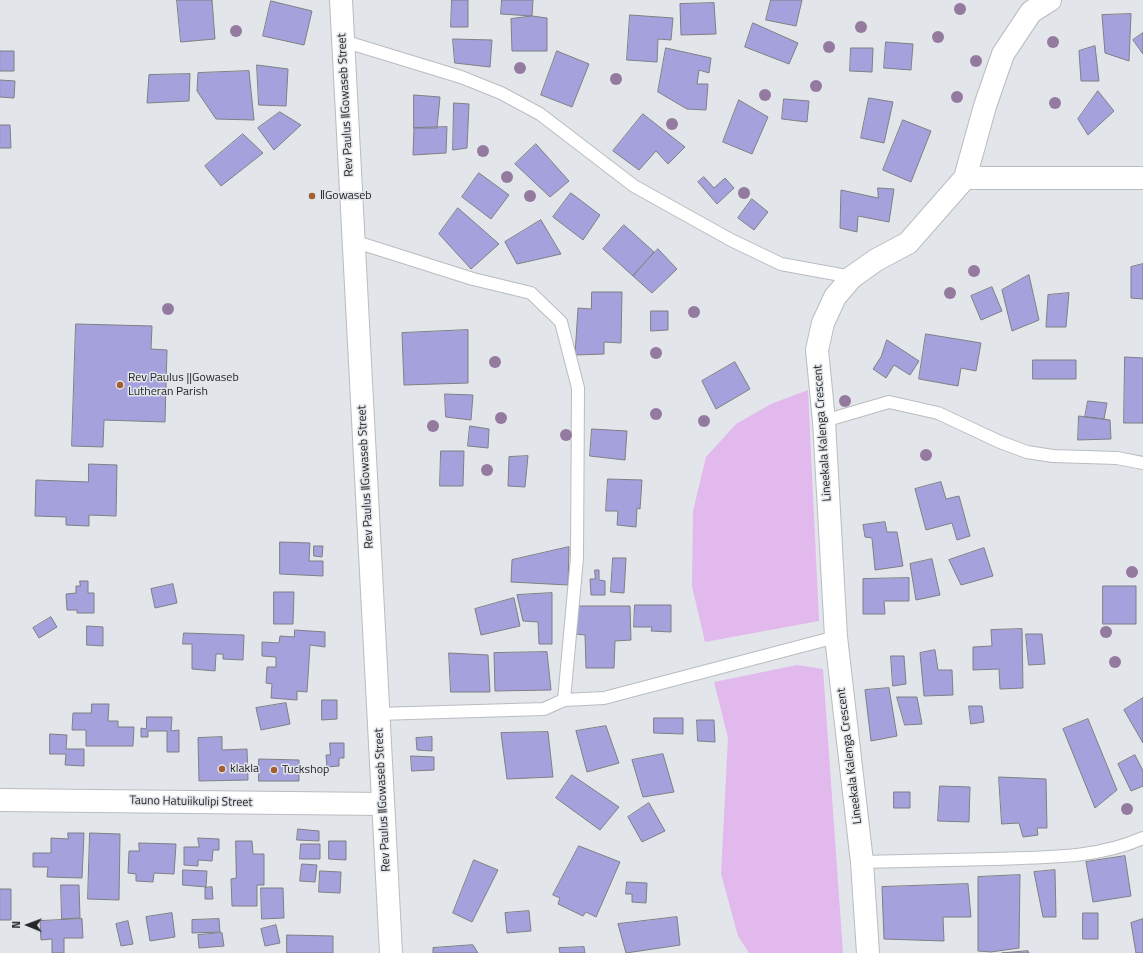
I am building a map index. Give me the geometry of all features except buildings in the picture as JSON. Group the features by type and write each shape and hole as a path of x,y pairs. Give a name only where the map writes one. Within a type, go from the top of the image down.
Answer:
{"street":[{"name":"Rev Paulus ǁGowaseb Street","path":"341,0 391,953"},
{"name":"Lineekala Kalenga Crescent","path":"868,953 862,862 836,637 824,420 817,350 823,323 835,297 852,277 876,260 908,244 965,178 985,106 1003,54 1031,12 1050,0"},
{"path":"965,178 1143,178"},
{"name":"Tauno Hatuiikulipi Street","path":"0,800 383,804"}],"lane":[{"path":"343,41 461,77 501,93 540,114 634,186 731,240 781,264 852,277"},
{"path":"354,241 473,279 531,293 561,322 578,388 577,558 564,700"},
{"path":"824,420 889,402 938,413 1000,442 1027,452 1053,456 1117,458 1143,463"},
{"path":"378,714 544,709 564,700 604,698 836,637"},
{"path":"862,862 1044,858 1089,854 1122,847 1143,838"}],"shaded area":[{"path":"808,390 819,621 705,642 692,586 693,511 706,457 736,424 771,404"},
{"path":"797,665 823,669 843,953 749,953 738,936 721,874 728,738 714,682"}],"place":[{"name":"ǁGowaseb","path":"312,196"},
{"name":"Rev Paulus ||Gowaseb Lutheran Parish","path":"120,385"},
{"name":"klakla","path":"222,769"},
{"name":"Tuckshop","path":"274,770"}]}
